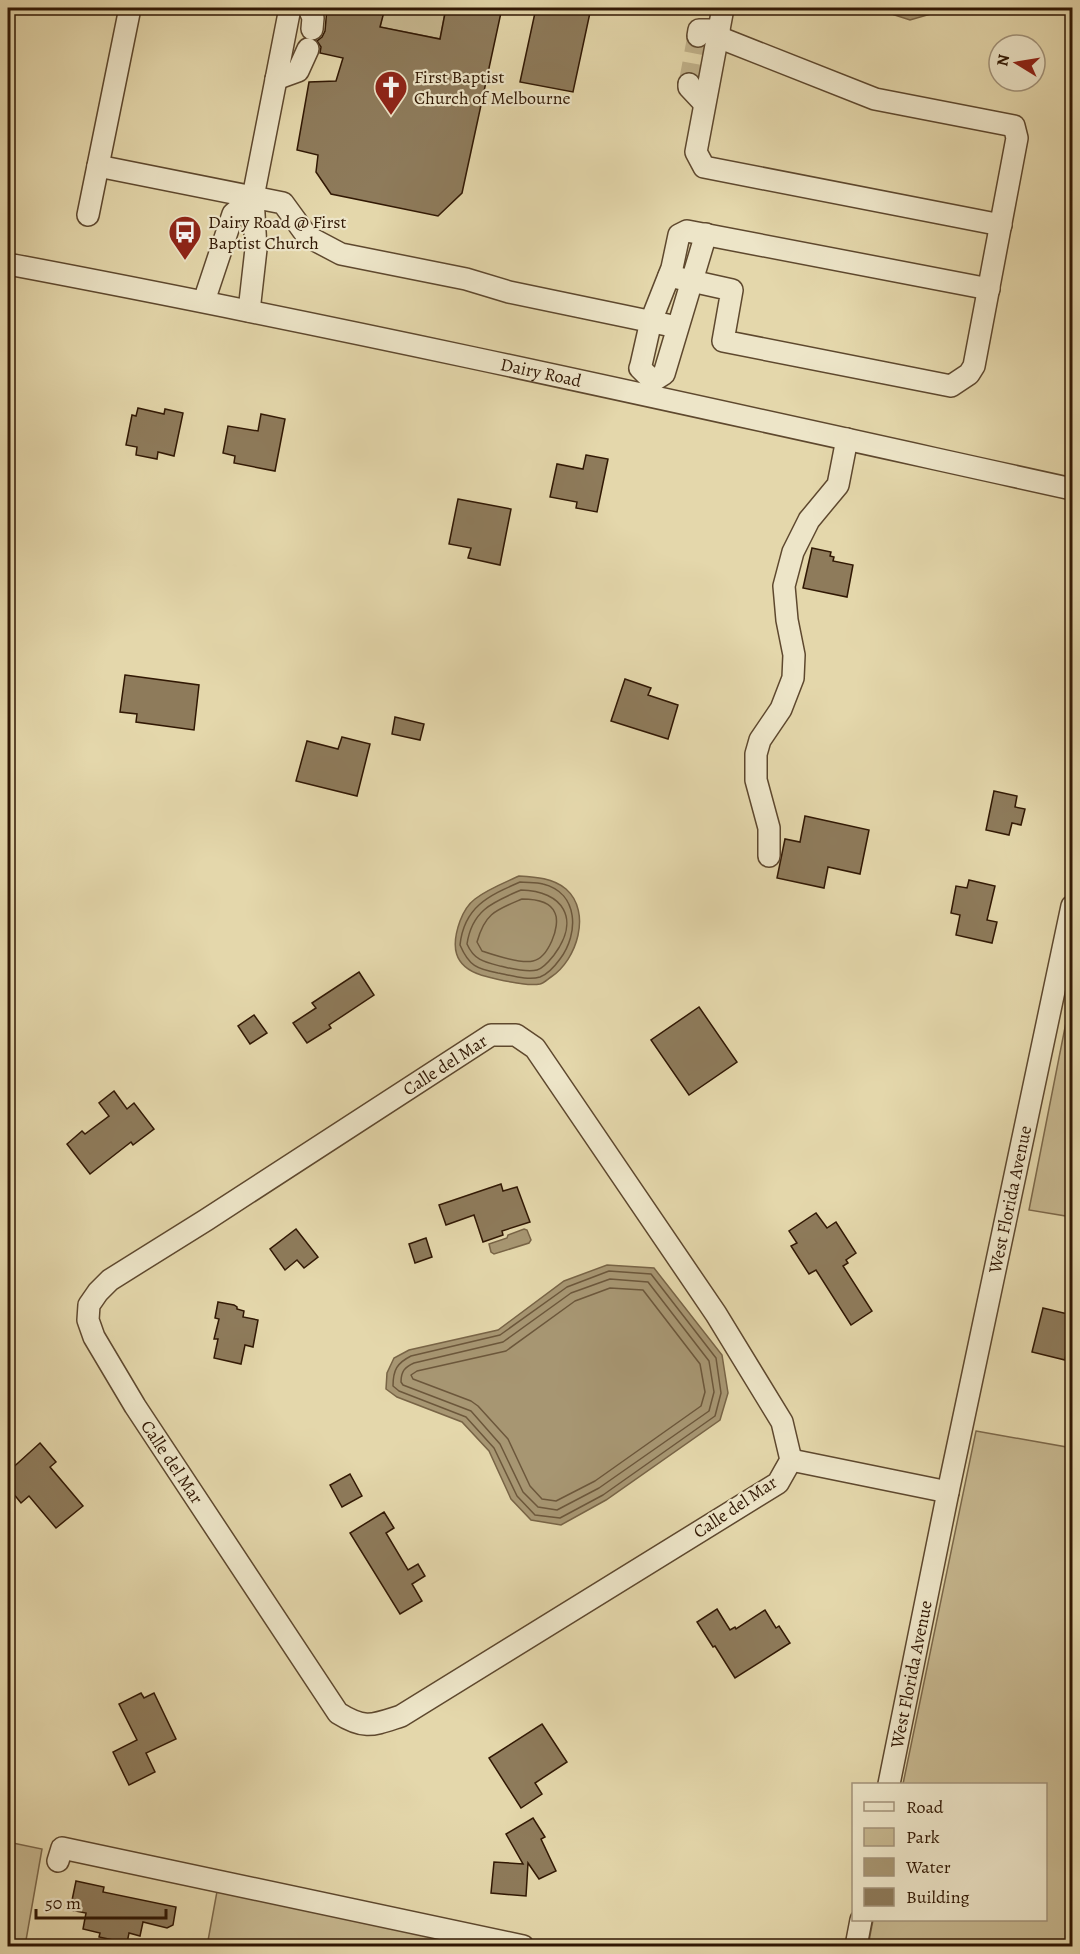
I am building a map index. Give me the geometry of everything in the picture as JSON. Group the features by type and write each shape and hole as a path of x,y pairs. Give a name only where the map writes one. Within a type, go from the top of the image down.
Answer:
{"street":[{"path":"88,216 130,8"},
{"path":"249,311 256,249 253,196 290,8"},
{"path":"276,79 298,71 310,39 313,18 309,8"},
{"path":"723,8 712,34 696,152 704,167 1001,225"},
{"path":"669,276 732,290 723,341 951,386 969,374 974,366 1017,138 1014,126 875,99 712,34"},
{"path":"689,84 689,87 704,103"},
{"path":"98,166 283,203 307,236 341,254 466,279 508,292 677,327"},
{"path":"204,301 233,214 253,196"},
{"path":"254,224 267,220 295,219"},
{"path":"705,234 664,374 650,388 640,368 651,321 672,268 678,234 687,231 705,234 989,289"},
{"name":"Dairy Road","path":"8,264 650,388 847,439 1072,489"},
{"path":"769,856 769,828 756,780 756,754 760,740 781,709 793,678 794,655 787,620 784,586 793,552 809,520 838,485 847,439"},
{"name":"West Florida Avenue","path":"889,1783 948,1492 1072,906"},
{"name":"Calle del Mar","path":"491,1035 516,1035 535,1048 716,1314 782,1422 791,1460 777,1483 401,1716 370,1725 352,1722 338,1713 135,1407 94,1337 88,1320 89,1305 110,1280 491,1035"},
{"path":"791,1460 948,1492"},
{"path":"57,1861 62,1848 523,1947"},
{"path":"856,1947 861,1921"}],"green space":[{"path":"384,8 446,8 440,39 380,27"},
{"path":"1070,1002 1072,1002 1072,1217 1029,1210"},
{"path":"976,1431 1072,1448 1072,1946 868,1946 873,1921 1047,1921 1047,1783 903,1783"},
{"path":"8,1842 42,1849 25,1946 8,1946"},
{"path":"218,1886 513,1946 207,1946"}],"water":[{"path":"863,8 939,8 938,12 910,20 876,9"},
{"path":"519,876 544,879 561,885 574,899 580,922 574,948 568,959 546,981 534,985 519,984 472,971 460,961 455,947 457,930 468,906 485,892"},
{"path":"524,1229 527,1230 531,1240 529,1243 494,1254 491,1252 489,1244"},
{"path":"607,1265 654,1268 722,1355 728,1393 720,1420 606,1500 561,1525 531,1520 511,1499 489,1451 462,1422 397,1397 386,1389 387,1373 394,1358 409,1350 498,1330 564,1281"}],"building":[{"name":"First Baptist Church of Melbourne","path":"327,8 385,8 380,27 440,39 446,8 502,8 462,193 438,216 331,194 316,172 318,155 297,150 309,82 336,81 343,58 320,53 321,47 317,41 325,31"},
{"path":"536,8 591,8 573,92 520,82"},
{"path":"138,408 164,414 165,409 183,413 174,456 158,452 157,459 136,455 137,447 126,445 132,415 136,416"},
{"path":"261,414 285,419 275,471 234,463 235,456 223,453 228,426 258,431"},
{"path":"586,455 608,459 597,512 576,508 577,502 550,497 557,464 583,469"},
{"path":"458,499 511,509 500,565 468,558 471,548 449,544"},
{"path":"812,548 831,552 830,556 834,557 833,561 853,565 847,597 803,588"},
{"path":"125,675 199,685 194,730 136,722 137,714 120,712"},
{"path":"625,679 651,688 648,695 678,705 668,739 611,721"},
{"path":"395,717 424,724 420,740 392,734"},
{"path":"342,737 370,744 357,796 296,781 307,741 338,749"},
{"path":"994,791 1017,796 1015,807 1025,809 1021,825 1012,823 1009,835 986,830"},
{"path":"805,816 869,830 860,874 828,867 824,888 777,878 785,839 800,842"},
{"path":"969,880 995,886 987,920 997,922 992,943 956,935 960,915 951,913 956,886 967,888"},
{"path":"359,972 374,995 329,1025 331,1028 307,1043 293,1023 316,1008 312,1003"},
{"path":"699,1007 737,1062 689,1095 651,1040"},
{"path":"254,1015 267,1033 250,1044 238,1026"},
{"path":"114,1091 127,1109 134,1103 154,1129 133,1145 131,1142 90,1174 67,1144 82,1131 85,1134 109,1116 99,1103"},
{"path":"501,1184 503,1191 517,1187 530,1222 502,1231 503,1235 483,1242 474,1215 446,1225 439,1205"},
{"path":"816,1213 827,1228 836,1222 856,1253 846,1260 848,1263 843,1266 872,1311 851,1325 816,1270 809,1274 791,1246 797,1243 789,1231"},
{"path":"296,1229 318,1257 304,1268 297,1260 285,1270 270,1249"},
{"path":"426,1238 432,1257 415,1263 409,1244"},
{"path":"218,1302 234,1305 237,1309 244,1311 243,1317 258,1320 253,1347 245,1345 241,1364 214,1358 218,1339 214,1339 219,1319 215,1318"},
{"path":"1043,1308 1072,1315 1065,1360 1032,1352"},
{"path":"40,1443 56,1462 50,1467 83,1506 56,1528 29,1496 21,1503 8,1487 8,1472"},
{"path":"350,1474 362,1496 342,1507 330,1485"},
{"path":"384,1512 394,1528 386,1533 408,1570 418,1564 425,1576 412,1584 422,1601 400,1614 350,1533"},
{"path":"717,1609 730,1630 735,1627 736,1629 765,1610 776,1628 779,1626 790,1643 735,1678 697,1622"},
{"path":"141,1693 144,1698 154,1693 176,1739 146,1753 155,1772 129,1785 113,1752 137,1740 119,1704"},
{"path":"542,1724 567,1762 535,1783 542,1794 521,1808 489,1758"},
{"path":"533,1818 545,1837 541,1839 556,1871 539,1879 528,1863 526,1896 491,1893 494,1862 523,1864 506,1834"},
{"path":"76,1881 104,1887 103,1892 176,1907 173,1925 167,1928 143,1922 140,1936 129,1933 127,1943 99,1937 100,1933 83,1929 86,1913 70,1910"}],"tunnel":[{"path":"689,84 698,36"}],"place":[{"name":"First Baptist Church of Melbourne","path":"391,116"},
{"name":"Dairy Road @ First Baptist Church","path":"185,261"}]}
